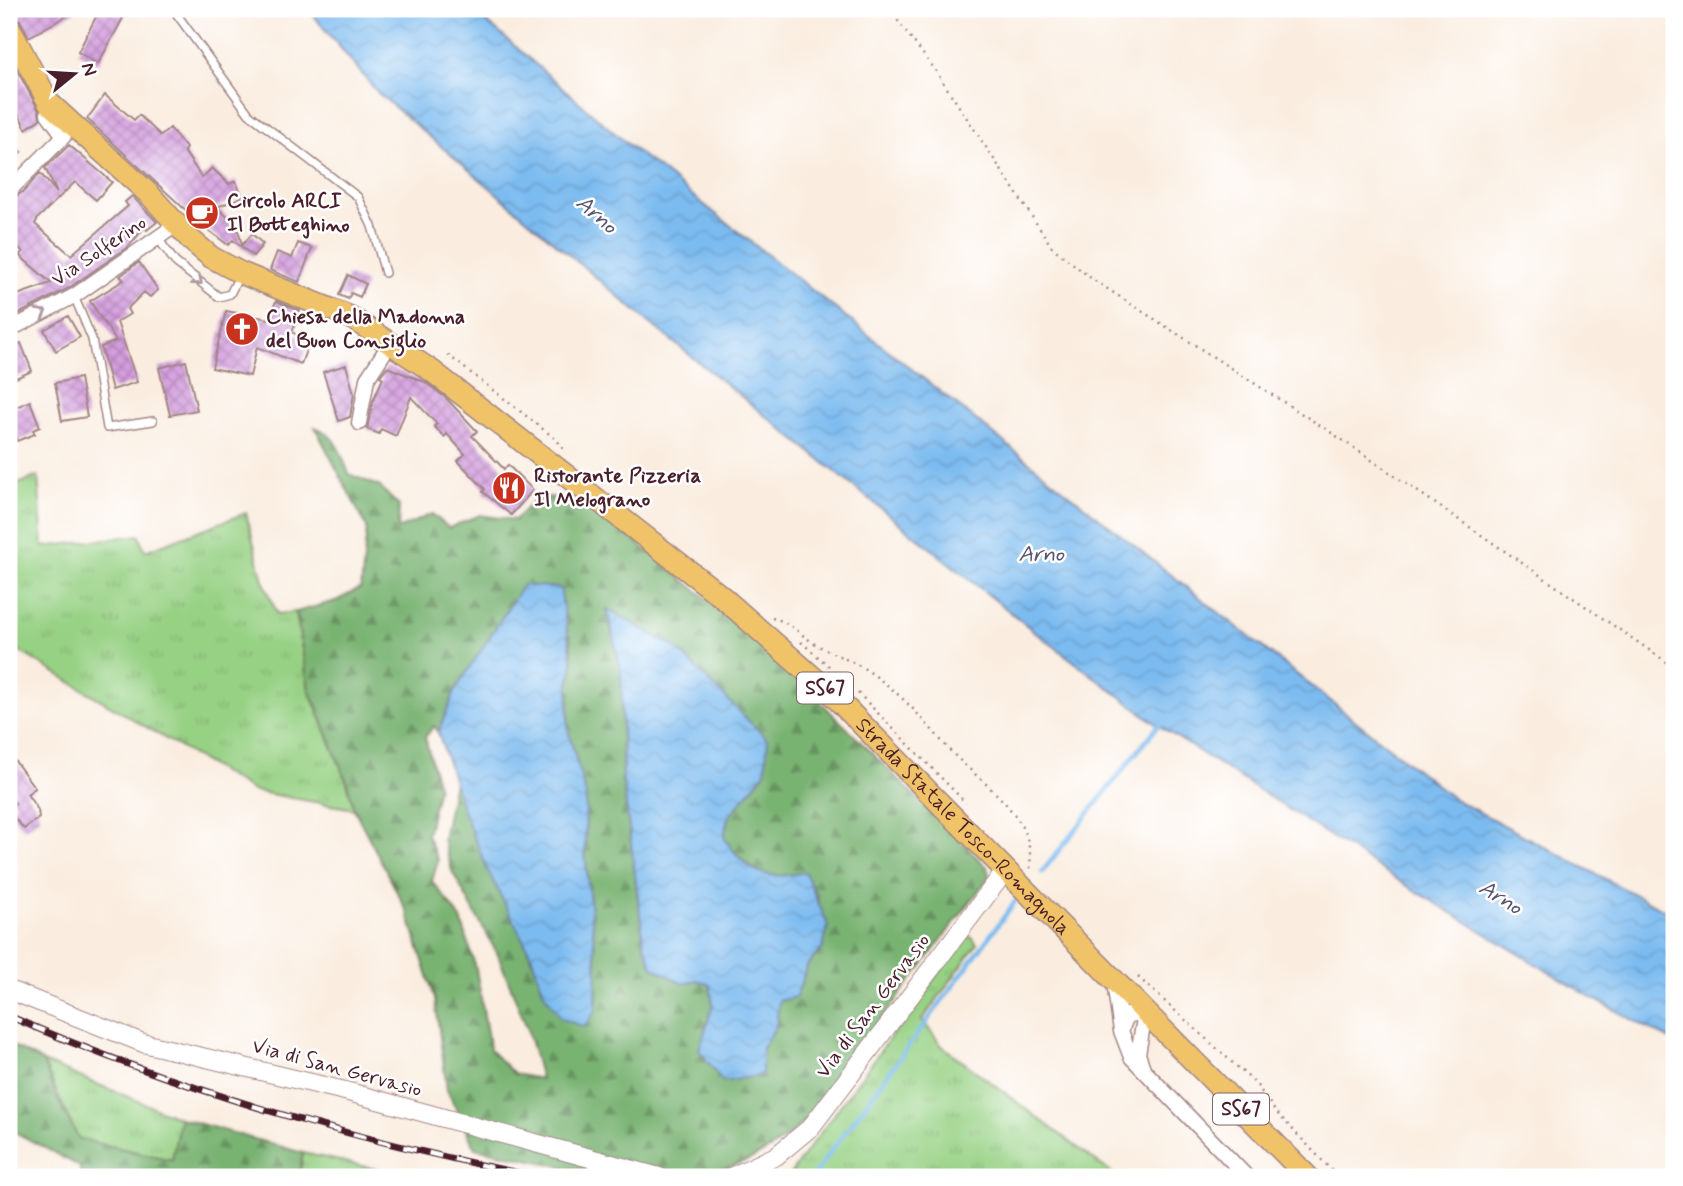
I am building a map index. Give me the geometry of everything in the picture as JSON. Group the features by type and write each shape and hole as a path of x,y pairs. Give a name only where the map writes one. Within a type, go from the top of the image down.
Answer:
{"main road":[{"name":"Strada Statale Tosco-Romagnola","path":"9,27 49,103 149,194 176,225 211,257 241,273 350,317 391,342 721,596 813,676 1308,1177"}],"street":[{"path":"9,191 64,136 48,114 49,103"},
{"name":"Via Solferino","path":"9,330 74,296 156,236 176,225"},
{"path":"359,423 368,379 391,342"},
{"name":"Via di San Gervasio","path":"731,1177 776,1156 811,1126 1005,871"},
{"path":"1114,982 1121,1031 1131,1057 1247,1177"},
{"name":"Via di San Gervasio","path":"9,990 143,1043 345,1091 659,1177"},
{"path":"1121,1031 1127,1016 1145,1013 1138,1054 1145,1072"},
{"path":"1142,1043 1158,1037 1173,1041"}],"lane":[{"path":"173,9 249,114 358,197 372,226 385,273"},
{"path":"156,236 175,262 219,297 230,294 241,273"},
{"path":"74,296 92,339 107,428 153,421"}],"path":[{"path":"889,9 935,70 1052,247 1092,279 1341,439 1674,667"},
{"path":"448,355 557,440 565,452 564,474"},
{"path":"769,617 786,621 816,644 865,669 915,708 947,747 1007,805 1026,839 1030,850 1030,869 1037,876"},
{"path":"1138,978 1256,1084 1275,1111 1338,1177"},
{"path":"1658,1177 1669,1177"}],"green space":[{"path":"315,427 333,440 341,452 349,474 379,486 399,506 398,529 432,514 449,528 480,515 515,520 537,497 561,497 598,511 756,638 988,868 989,877 804,1121 770,1149 744,1162 702,1173 714,1177 612,1177 475,1148 447,1090 435,999 407,911 354,809 347,782 309,690 296,612 336,601 361,588 367,528","holes":["607,610 765,772 728,818 724,837 733,851 742,861 760,872 811,885 817,894 823,948 808,964 796,997 779,1000 776,1026 762,1048 699,1050 713,1005 710,985 644,945 623,782 621,670","570,636 573,664 569,685 568,729 586,796 585,852 597,970 596,1010 544,993 523,939 474,835 454,781 443,839 452,871 498,955 527,1028 541,1079 514,1074 490,1050 476,969 461,919 432,881 438,861 427,835 438,787 425,737 434,726 438,732 456,689"]},
{"path":"38,476 43,547 139,535 145,551 246,513 263,580 277,614 296,612 309,690 347,782 354,809 253,791 9,645 9,488"},
{"path":"964,937 972,937 977,944 922,1020 942,1046 1117,1177 788,1177"},
{"path":"9,1044 43,1062 56,1096 79,1139 172,1160 180,1118 303,1153 299,1177 82,1177 79,1166 9,1129"},
{"path":"43,1062 180,1118 172,1160 78,1139"},
{"path":"303,1153 413,1177 299,1177"}],"water":[{"name":"Arno","path":"308,9 472,9 625,142 1454,799 1674,915 1674,1042 1592,998 1401,882 1158,725 1035,632 651,324 378,93"},
{"path":"523,585 560,588 573,664 569,685 568,729 586,796 585,852 597,970 596,1010 585,1027 562,1019 544,993 531,955 488,871 464,813 438,732 456,689"},
{"path":"607,609 674,646 768,740 765,772 728,818 724,837 740,859 757,871 778,876 805,872 828,925 823,948 808,964 796,997 779,1001 776,1026 762,1048 762,1075 723,1082 699,1050 713,1005 710,985 697,980 683,984 653,967 644,945 623,782 621,670"}],"building":[{"path":"9,9 79,9 29,37 20,20 9,14"},
{"path":"100,9 128,9 98,64 78,52"},
{"path":"9,55 39,111 40,119 26,129 9,94"},
{"path":"105,95 134,120 139,115 161,136 170,128 186,148 184,151 202,178 212,168 229,184 236,181 242,197 217,207 237,226 242,245 252,234 263,244 253,256 233,240 228,245 204,227 87,119"},
{"path":"9,138 21,152 9,164"},
{"path":"69,145 112,182 96,200 75,182 35,224 71,255 128,206 125,202 132,196 157,222 147,230 145,227 128,247 69,288 9,319 9,298 51,283 19,255 23,252 9,237 9,201 24,191 40,173 57,193 45,168"},
{"path":"298,243 312,248 299,282 270,270 277,252 292,258"},
{"path":"139,262 158,290 150,297 144,292 127,309 130,314 117,322 137,382 112,390 101,347 116,341 90,301 124,280 120,276"},
{"path":"348,275 366,284 360,297 351,293 348,299 339,295"},
{"path":"276,301 300,311 292,332 309,342 301,364 257,347 250,376 212,368 226,311 269,319"},
{"path":"68,316 80,337 56,351 44,330"},
{"path":"21,343 32,371 9,381 9,348"},
{"path":"186,361 197,410 170,415 159,368"},
{"path":"346,365 354,394 350,417 339,421 323,372"},
{"path":"387,367 425,382 446,398 477,431 472,436 504,469 508,465 533,490 511,515 483,492 485,489 458,461 465,454 447,434 444,437 434,426 437,424 411,397 396,436 381,429 379,434 367,429 373,401 383,378 380,376"},
{"path":"80,378 87,417 62,421 55,383"},
{"path":"30,401 40,427 33,430 35,434 9,441 9,410"},
{"path":"9,753 35,788 27,794 38,810 39,818 24,829 9,812 15,803 9,795"}],"waterway":[{"path":"1042,872 1161,722"},
{"path":"812,1177 1017,899"}],"railway":[{"path":"9,1016 138,1068 269,1111 402,1147 538,1177"}],"place":[{"name":"Circolo ARCI Il Botteghino","path":"202,213"},
{"name":"Chiesa della Madonna del Buon Consiglio","path":"242,329"},
{"name":"Ristorante Pizzeria Il Melograno","path":"509,488"}]}
